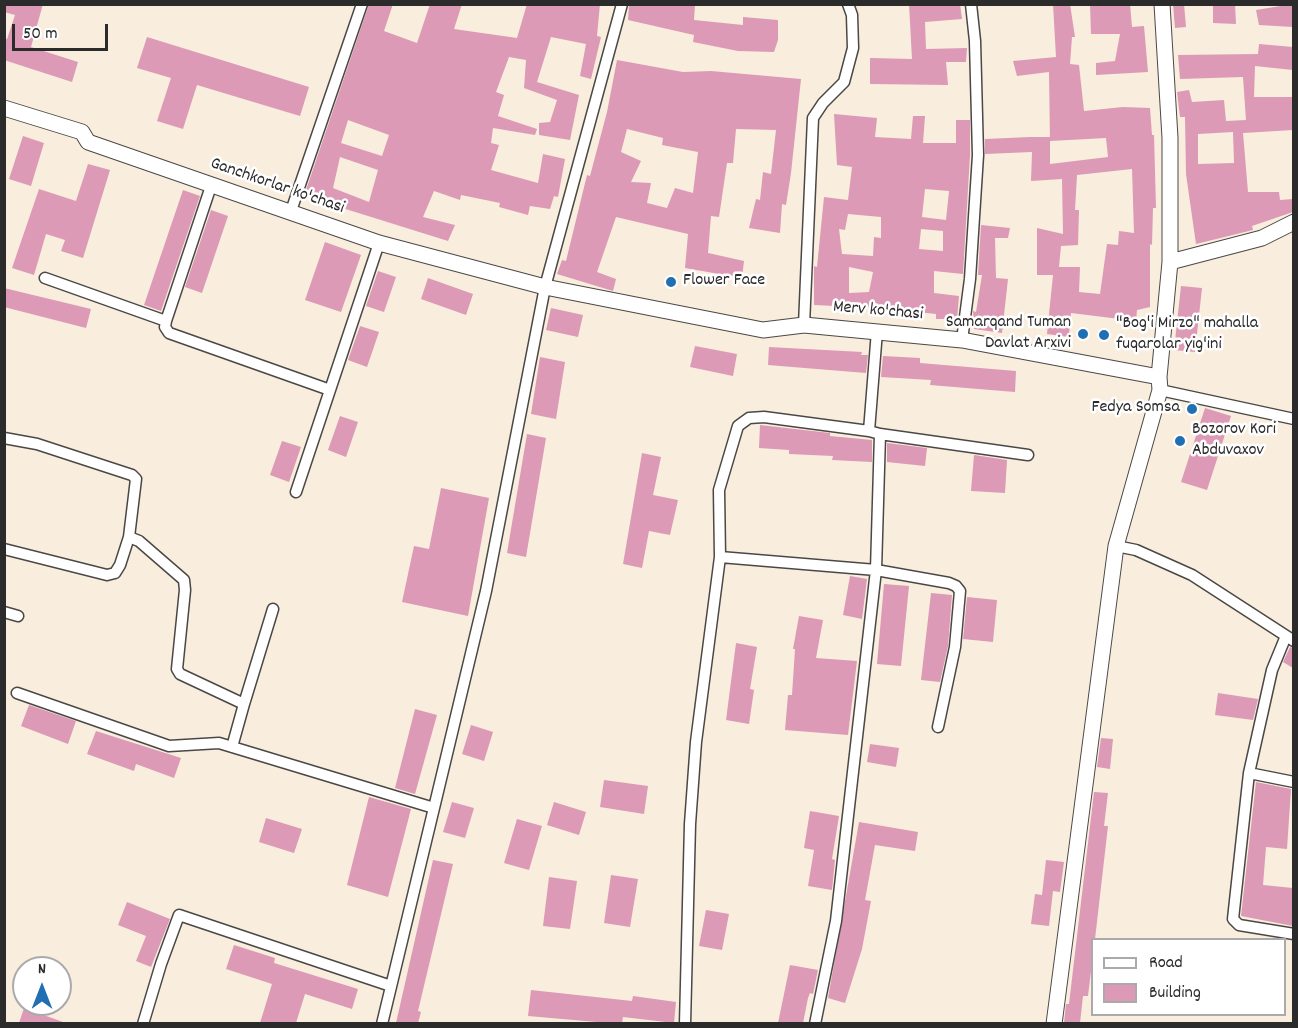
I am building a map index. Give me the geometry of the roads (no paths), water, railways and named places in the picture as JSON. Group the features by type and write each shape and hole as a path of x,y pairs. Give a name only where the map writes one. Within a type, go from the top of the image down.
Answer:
{"street":[{"path":"291,211 362,4"},
{"path":"382,1023 486,591 544,287 622,4"},
{"path":"804,325 813,118 823,103 844,82 853,48 852,15 848,4"},
{"path":"962,340 970,279 978,155 975,41 971,4"},
{"path":"1053,1023 1116,546 1160,383 1170,262 1170,138 1162,4"},
{"name":"Ganchkorlar ko'chasi","path":"4,108 82,132 88,142 379,243 544,287"},
{"path":"211,186 165,327 176,337 330,390"},
{"path":"1170,262 1262,238 1293,222"},
{"path":"296,492 379,243"},
{"path":"45,278 166,321"},
{"name":"Merv ko'chasi","path":"544,287 763,330 804,325 962,340 1160,383"},
{"path":"815,1023 836,921 876,570 877,331"},
{"path":"1160,383 1293,419"},
{"path":"685,1023 690,824 695,754 720,557 719,490 738,426 749,418 764,417 1028,455"},
{"path":"4,438 37,444 132,475 137,484 129,537 115,573 107,575 4,549"},
{"path":"129,537 139,541 184,580 177,669 180,674 244,704"},
{"path":"1116,546 1136,550 1192,575 1289,638 1272,670 1249,773 1233,919 1239,925 1293,934"},
{"path":"720,557 876,570 949,583 960,591 955,647 938,727"},
{"path":"232,747 273,609"},
{"path":"4,612 18,616"},
{"path":"17,693 169,746 219,743 434,808"},
{"path":"1249,773 1293,782"},
{"path":"143,1023 160,964 179,915 391,986"}],"place":[{"name":"Flower Face","path":"671,282"},
{"name":"Samarqand Tuman Davlat Arxivi","path":"1083,334"},
{"name":"\"Bog'i Mirzo\" mahalla fuqarolar yig'ini","path":"1104,335"},
{"name":"Fedya Somsa","path":"1192,409"},
{"name":"Bozorov Kori Abduvaxov","path":"1180,441"}]}
